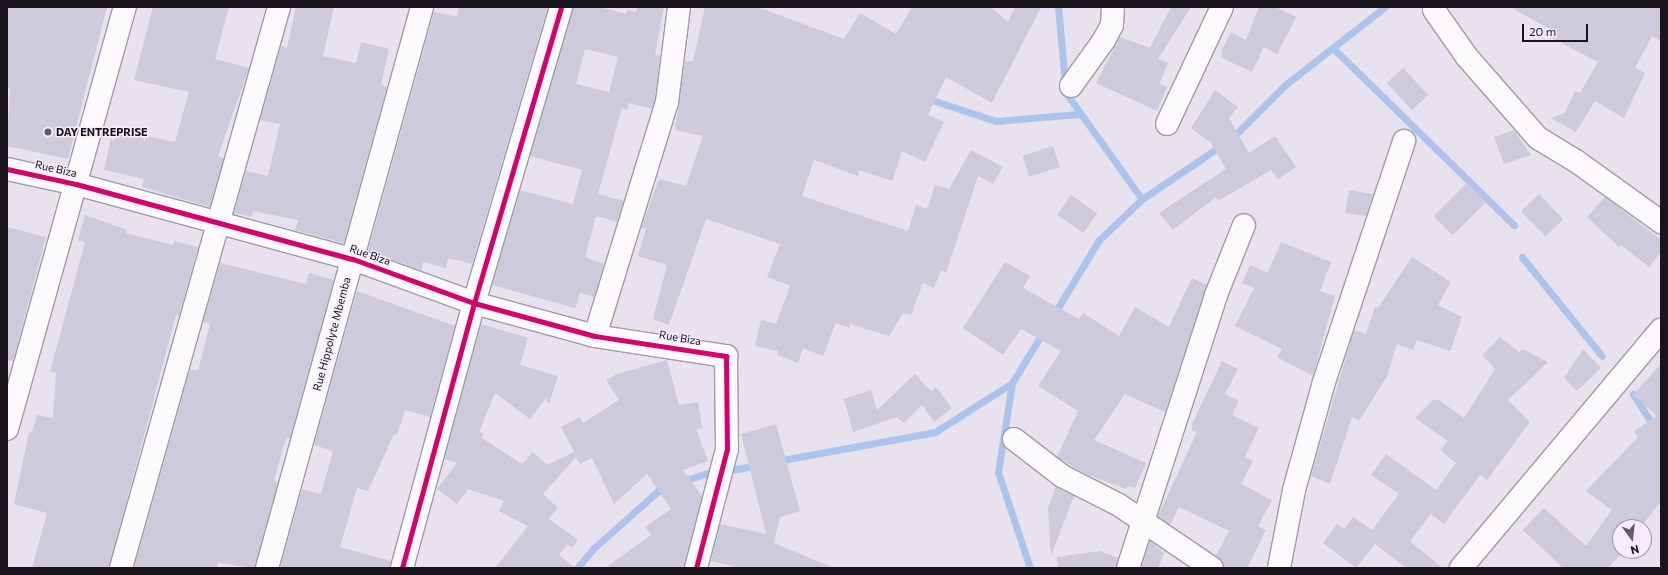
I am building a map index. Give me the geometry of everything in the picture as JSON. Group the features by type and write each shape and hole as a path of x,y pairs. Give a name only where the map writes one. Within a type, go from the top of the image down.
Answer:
{"street":[{"path":"7,429 125,7"},
{"path":"121,568 279,7"},
{"name":"Rue Hippolyte Mbemba","path":"267,568 422,7"},
{"path":"402,568 474,303 561,7"},
{"path":"596,336 667,102 679,7"},
{"path":"1071,86 1104,40 1112,24 1113,7"},
{"path":"1167,124 1222,7"},
{"path":"1434,10 1467,57 1538,138 1576,161 1661,222"},
{"path":"1279,568 1294,490 1324,382 1404,141"},
{"name":"Rue Biza","path":"7,169 76,184 218,224 353,259 474,303 596,336 726,356 727,449 696,568"},
{"path":"1128,568 1141,520 1186,398 1216,295 1244,225"},
{"path":"1461,568 1661,330"},
{"path":"1014,439 1062,476 1141,520 1212,568"}],"building":[{"path":"7,7 107,7 68,159 7,146 10,89 7,88"},
{"path":"153,7 229,7 215,59 249,68 218,156 224,158 210,207 142,187 144,179 104,170 113,129 175,142 189,92 134,80"},
{"path":"296,7 334,7 323,56 356,63 361,42 389,49 381,85 387,87 344,243 295,230 298,220 253,211 252,217 234,213 246,171 268,176 280,124 260,120 281,46 287,48"},
{"path":"459,7 548,7 472,264 448,258 446,268 423,262 421,270 368,251 434,12 457,17"},
{"path":"573,7 600,7 626,14 627,10 636,12 637,7 664,7 655,55 660,56 655,99 652,109 629,103 627,110 622,108 598,194 624,201 617,222 596,216 585,257 604,264 594,297 580,293 575,308 492,285 520,190 573,204 582,170 530,156","holes":["585,49 618,57 609,92 576,84"]},
{"path":"705,7 757,7 844,39 860,13 896,34 912,7 991,7 1008,22 1015,7 1041,7 992,103 946,77 928,115 944,122 925,162 902,151 892,181 859,170 858,176 814,160 802,196 908,231 916,205 927,209 935,185 949,189 971,150 1003,167 993,184 978,176 946,273 941,270 934,288 923,283 911,315 903,313 889,336 850,324 849,328 836,323 823,356 803,348 798,363 777,355 778,351 755,346 761,320 776,324 790,286 767,277 780,244 706,219 669,325 653,319 667,265 638,256 646,229 641,228 659,179 686,186 703,136 675,130 685,62 693,61"},
{"path":"1171,7 1191,7 1158,59 1168,63 1159,84 1167,87 1157,111 1096,83 1120,37 1150,48"},
{"path":"1259,7 1275,7 1296,17 1277,54 1264,47 1252,72 1222,58 1222,50 1231,32 1246,40"},
{"path":"1510,7 1661,7 1661,41 1652,36 1635,68 1645,73 1624,118 1595,101 1576,132 1551,118 1565,113 1575,91 1580,93 1598,62 1550,37 1553,31"},
{"path":"1403,68 1428,95 1412,110 1387,83"},
{"path":"1215,90 1238,107 1229,118 1249,153 1275,136 1296,167 1278,179 1271,170 1218,201 1216,197 1173,230 1159,213 1226,169 1211,143 1191,128"},
{"path":"1514,130 1531,155 1504,164 1494,137"},
{"path":"1053,146 1060,167 1029,177 1023,156"},
{"path":"1467,183 1486,202 1453,235 1434,216"},
{"path":"1349,190 1373,194 1366,216 1345,213"},
{"path":"1539,194 1563,219 1545,237 1521,211"},
{"path":"1071,195 1097,213 1083,233 1057,215"},
{"path":"1605,197 1661,240 1661,252 1649,267 1621,245 1619,247 1587,217"},
{"path":"85,215 127,230 126,233 173,245 174,241 198,247 179,316 176,315 109,568 32,568 47,513 14,504 29,432 32,433 37,415 53,418 56,373 50,372 85,242 78,240"},
{"path":"7,227 46,237 13,361 7,360"},
{"path":"1281,242 1331,262 1320,291 1335,296 1313,376 1277,357 1282,349 1235,326 1254,288 1242,283 1250,265 1268,273"},
{"path":"1412,257 1451,282 1438,305 1462,317 1450,351 1417,340 1413,350 1397,344 1387,376 1359,421 1352,417 1330,484 1311,476 1354,330 1366,334 1375,307 1378,308"},
{"path":"1005,262 1030,276 1023,288 1079,319 1083,313 1119,336 1135,307 1169,327 1192,278 1207,285 1165,412 1125,394 1094,440 1146,463 1135,488 1128,486 1126,489 1083,473 1057,457 1078,411 1038,386 1061,351 1021,329 1003,355 963,328"},
{"path":"220,263 306,284 309,273 334,280 290,439 286,438 274,481 278,482 255,568 218,563 217,568 134,568 190,369 198,371 210,324 203,322"},
{"path":"357,291 455,326 430,417 405,410 397,435 394,434 368,491 357,488 340,547 391,561 390,568 280,568 302,489 321,494 333,451 314,445"},
{"path":"481,324 528,338 520,365 558,376 549,404 546,398 530,419 495,393 479,432 483,433 482,438 522,464 533,452 547,465 574,452 561,427 580,417 583,423 619,400 606,380 617,374 667,360 679,405 698,402 702,428 696,429 708,461 683,470 702,496 684,568 605,568 651,535 645,527 671,509 647,474 614,504 592,458 580,464 576,457 543,494 558,508 549,519 578,540 573,547 567,545 559,555 575,568 495,568 528,526 499,511 504,501 468,489 457,504 437,489 457,463 444,459"},
{"path":"1500,337 1519,352 1522,349 1548,362 1508,400 1530,422 1487,480 1480,475 1444,524 1431,514 1410,541 1443,568 1406,568 1375,544 1356,568 1323,543 1337,524 1344,529 1353,517 1372,530 1399,494 1371,475 1386,454 1436,490 1456,463 1440,450 1448,441 1415,418 1433,400 1439,400 1464,418 1495,369 1482,355"},
{"path":"1583,349 1601,368 1577,391 1564,378"},
{"path":"1222,361 1238,369 1225,394 1239,401 1232,415 1259,428 1245,457 1253,461 1241,484 1272,500 1258,526 1266,530 1247,568 1224,568 1216,556 1229,531 1179,507 1170,525 1158,516 1197,432 1192,430 1192,424"},
{"path":"1661,364 1661,501 1647,519 1612,519 1612,559 1616,559 1608,568 1563,568 1523,530 1544,508 1586,546 1612,510 1586,491 1638,437 1634,431 1657,416 1633,395"},
{"path":"915,374 931,391 936,387 952,408 934,422 922,405 904,423 897,417 853,432 844,399 871,390 877,410"},
{"path":"776,424 800,511 780,517 774,543 834,568 739,568 711,561 720,524 766,534 741,434"},
{"path":"1056,487 1074,496 1051,556 1048,508"},
{"path":"1150,541 1164,553 1158,568 1141,568"},
{"path":"1100,551 1118,558 1116,568 1058,568 1057,557"}],"waterway":[{"path":"1058,7 1066,93 1142,199"},
{"path":"1231,139 1285,85 1385,7"},
{"path":"1334,49 1514,225"},
{"path":"926,98 996,121 1080,114"},
{"path":"1054,314 1099,240 1142,199 1222,145"},
{"path":"1522,257 1602,356"},
{"path":"777,461 935,432 1012,383 1043,332"},
{"path":"1012,383 998,472 1030,568"},
{"path":"1633,394 1661,438"},
{"path":"732,470 757,465"},
{"path":"680,482 714,471"},
{"path":"577,568 594,548 658,491 667,487"}],"cycle path":[{"path":"402,568 474,303 561,7"},
{"path":"7,169 76,184 353,259 474,303 595,336 726,356 727,449 696,568"}],"place":[{"name":"DAY ENTREPRISE","path":"48,132"}]}
